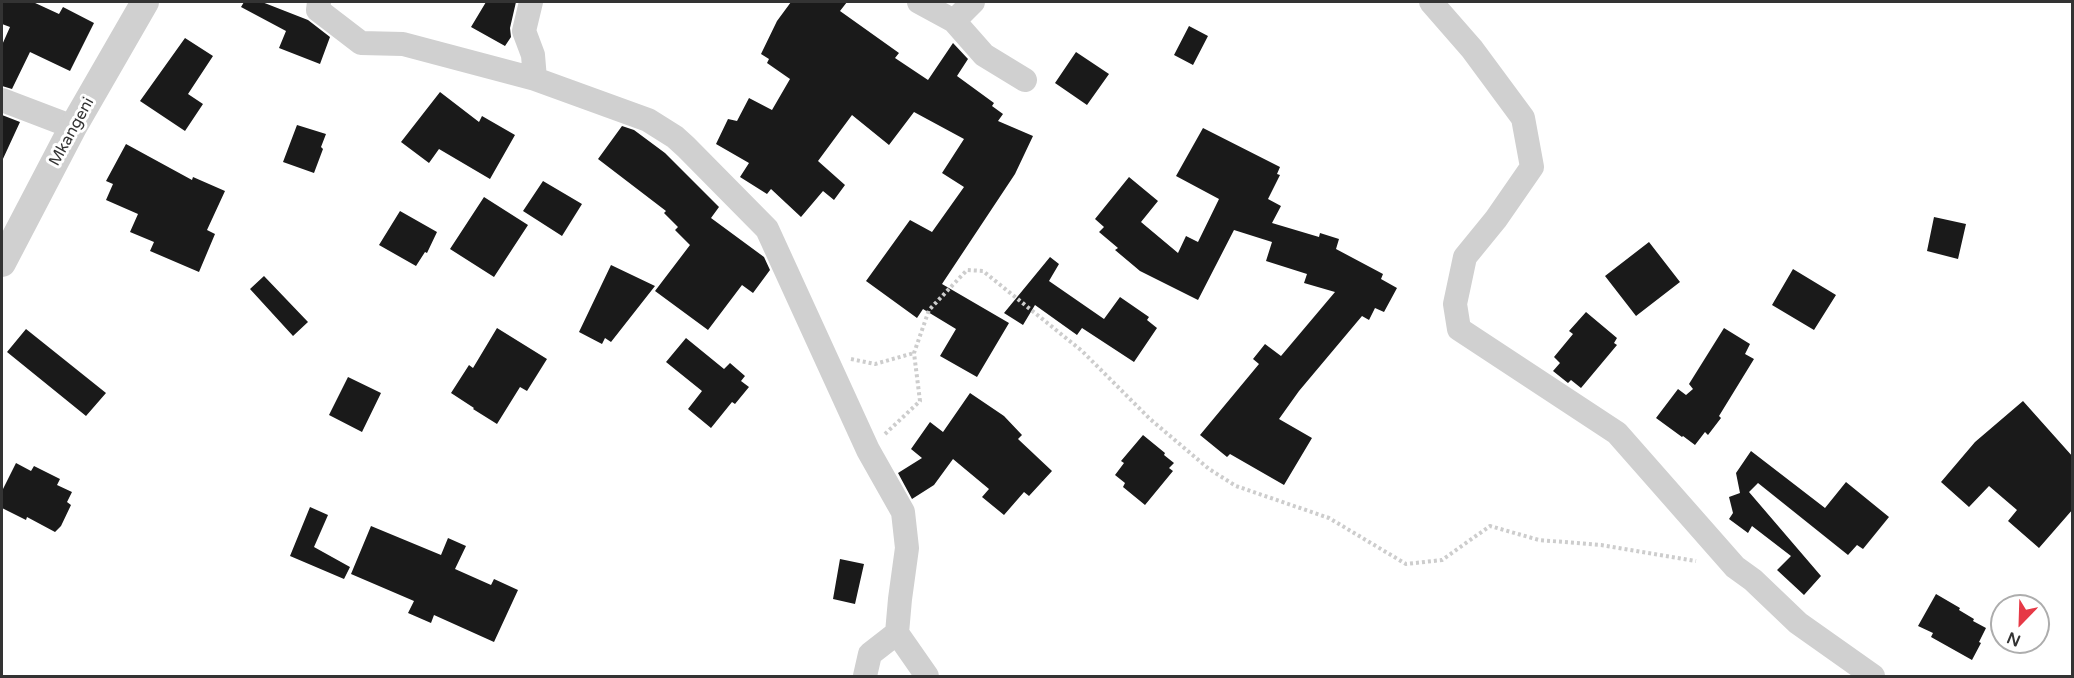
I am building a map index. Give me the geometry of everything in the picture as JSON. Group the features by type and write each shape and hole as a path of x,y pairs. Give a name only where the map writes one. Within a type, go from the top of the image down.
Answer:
{"street":[{"name":"Mkangeni","path":"2,263 73,127 145,2"},
{"path":"319,2 318,10 361,43 402,44 535,79 648,120 686,147 767,229 868,450 903,512 907,548 897,633 927,676"},
{"path":"531,2 524,31 533,55 535,79"},
{"path":"919,2 954,21 984,55 1025,80"},
{"path":"954,21 973,2"},
{"path":"1431,2 1472,49 1523,118 1532,167 1496,219 1465,257 1455,304 1459,329 1617,433 1736,567 1798,622 1873,676"},
{"path":"2,100 73,127"},
{"path":"865,676 870,654 897,633"}],"path":[{"path":"868,450 920,401 914,353 929,310 967,270 983,271 1082,351 1150,419 1209,470 1236,486 1329,518 1406,564 1442,560 1490,526 1539,540 1601,545 1736,567"},
{"path":"823,353 875,364 914,353"}],"building":[{"path":"2,2 33,2 59,14 63,7 94,23 70,71 30,52 12,89 2,86 2,45 10,27 2,24"},
{"path":"244,2 262,2 308,20 330,37 320,64 279,48 286,31 241,7"},
{"path":"486,2 516,2 510,28 511,37 505,46 471,27"},
{"path":"791,2 847,2 840,11 899,53 895,58 928,80 953,43 968,59 957,76 994,103 992,106 1003,114 998,121 1033,136 1015,174 942,284 1009,323 977,377 940,356 956,329 923,309 917,318 866,281 910,220 932,232 964,187 942,173 964,139 914,112 889,145 852,115 818,161 845,185 834,200 823,191 801,217 771,189 767,194 740,177 749,163 716,144 728,119 737,121 749,98 772,110 790,79 767,63 769,59 761,54 777,21"},
{"path":"1189,26 1208,36 1193,65 1174,55"},
{"path":"185,38 213,56 188,94 203,104 185,131 140,101"},
{"path":"1076,52 1109,74 1087,105 1055,83"},
{"path":"440,92 479,122 482,116 515,135 490,179 439,149 429,163 401,142"},
{"path":"2,115 20,122 2,161"},
{"path":"297,125 326,134 314,173 283,162"},
{"path":"622,126 634,130 665,153 719,207 711,218 764,257 770,270 753,293 742,285 708,330 655,291 690,245 675,230 678,227 664,213 666,211 598,159"},
{"path":"1203,128 1280,167 1277,174 1280,175 1268,199 1281,206 1272,223 1319,237 1320,233 1339,239 1336,249 1383,274 1381,279 1397,288 1384,312 1375,308 1369,320 1362,316 1299,391 1279,419 1312,438 1284,485 1230,454 1227,457 1200,435 1259,364 1253,359 1265,344 1281,356 1335,292 1304,283 1307,274 1266,261 1272,242 1234,230 1198,300 1140,271 1115,250 1118,248 1099,232 1104,227 1095,219 1129,177 1158,201 1141,222 1178,253 1186,236 1198,242 1219,199 1176,176"},
{"path":"126,144 192,180 193,177 225,191 207,230 215,234 199,272 150,251 154,242 130,232 138,214 106,200 113,184 106,181"},
{"path":"543,181 582,204 562,236 523,211"},
{"path":"484,197 528,225 494,277 450,249"},
{"path":"400,211 437,232 427,253 425,252 416,266 379,245"},
{"path":"1934,217 1966,224 1958,259 1927,251"},
{"path":"1649,242 1680,282 1636,316 1605,276"},
{"path":"1050,257 1059,264 1049,281 1104,319 1120,297 1149,317 1147,320 1157,328 1134,362 1082,328 1077,335 1035,305 1023,325 1004,313"},
{"path":"611,265 655,286 611,342 605,338 602,344 579,332"},
{"path":"1793,269 1836,295 1814,330 1772,305"},
{"path":"264,276 308,322 293,336 250,289"},
{"path":"1586,312 1617,338 1614,343 1617,345 1581,388 1571,380 1568,383 1553,371 1560,363 1554,357 1573,334 1569,331"},
{"path":"497,328 547,359 527,391 520,387 497,424 451,393 469,365 473,368"},
{"path":"1724,328 1750,344 1745,354 1754,359 1719,416 1721,418 1708,435 1705,432 1695,445 1656,418 1678,389 1686,395 1693,389 1689,384"},
{"path":"26,329 106,393 86,416 7,352"},
{"path":"686,338 724,369 730,363 745,376 741,381 749,387 735,404 732,402 711,428 688,409 702,391 666,362"},
{"path":"348,377 381,393 362,432 329,415"},
{"path":"970,393 1004,416 1022,435 1018,439 1052,471 1029,496 1024,492 1004,515 982,497 989,489 953,459 934,485 912,499 898,473 922,458 911,449 930,422 943,432"},
{"path":"2023,401 2073,457 2073,509 2039,548 2008,521 2017,510 1989,486 1969,507 1941,482 1975,442"},
{"path":"1143,435 1174,463 1169,468 1173,471 1145,505 1123,487 1125,483 1115,475 1124,463 1121,461"},
{"path":"1751,451 1825,508 1846,482 1889,517 1863,549 1857,545 1848,555 1758,483 1749,492 1821,576 1804,595 1777,570 1791,556 1752,526 1748,533 1729,519 1733,513 1729,497 1740,493 1736,473"},
{"path":"16,463 31,471 34,466 60,479 57,485 72,492 67,502 71,505 61,526 55,532 27,517 26,520 2,508 2,491"},
{"path":"310,507 328,515 314,547 350,567 344,579 290,556"},
{"path":"371,526 441,555 448,538 466,546 455,569 491,585 494,579 518,590 494,642 434,615 431,623 408,613 414,601 351,574"},
{"path":"840,559 864,564 855,604 833,599"},
{"path":"1936,594 1960,608 1959,610 1974,619 1973,621 1986,628 1972,660 1931,637 1933,633 1918,626"}]}
